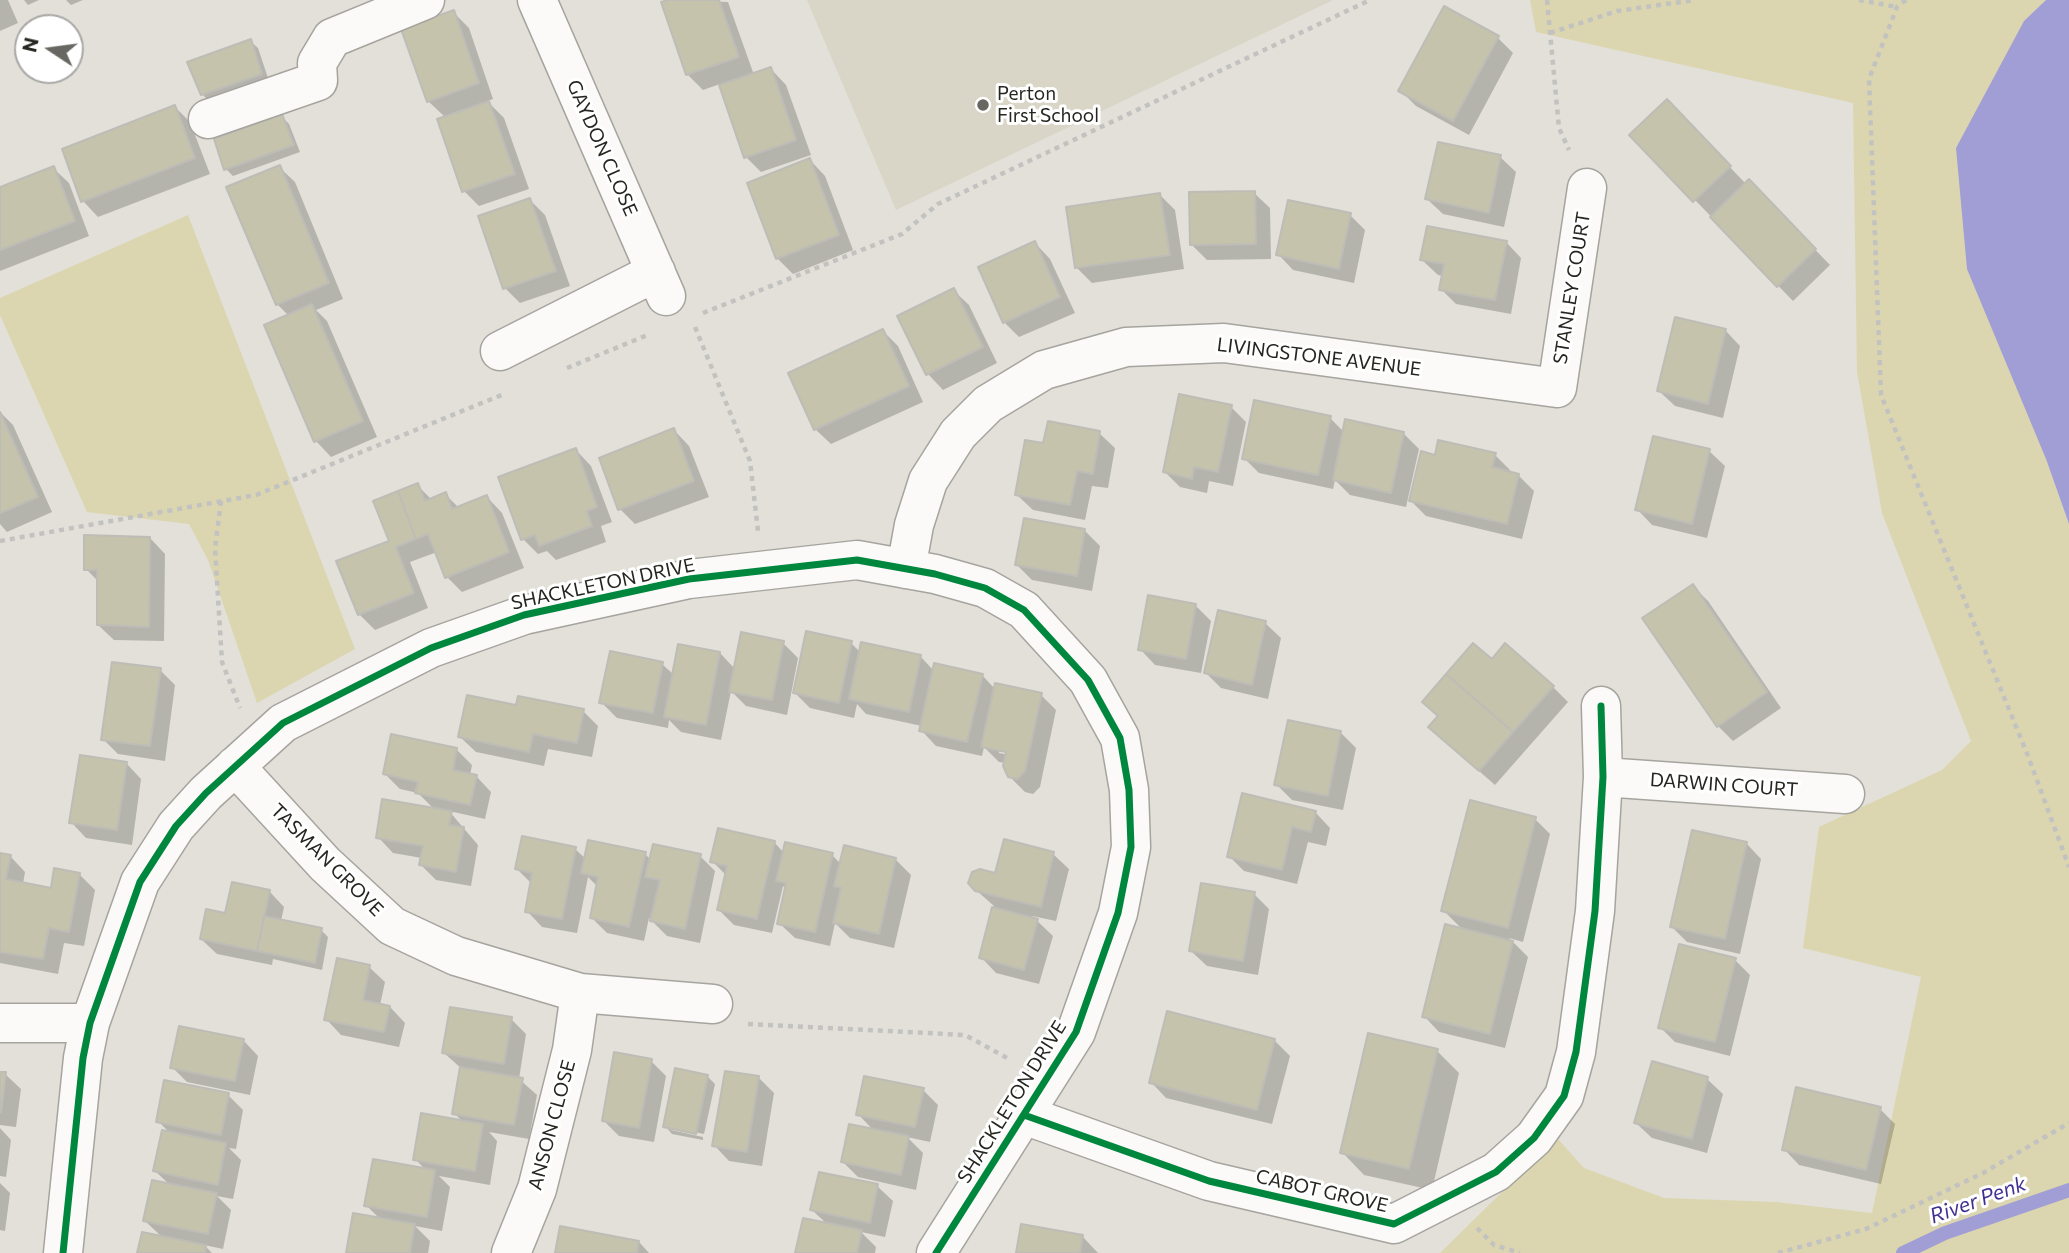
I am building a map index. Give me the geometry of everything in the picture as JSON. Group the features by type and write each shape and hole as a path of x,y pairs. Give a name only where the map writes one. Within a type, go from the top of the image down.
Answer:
{"street":[{"path":"208,119 318,81 317,63 332,38 425,0"},
{"name":"GAYDON CLOSE","path":"537,0 661,284"},
{"name":"STANLEY COURT","path":"1557,388 1587,188"},
{"path":"500,351 661,284"},
{"name":"LIVINGSTONE AVENUE","path":"906,569 928,481 958,434 988,404 1044,370 1126,347 1224,343 1557,388"},
{"name":"SHACKLETON DRIVE","path":"63,1253 83,1058 90,1023 140,882 176,826 206,793 284,723 344,690 431,648 512,619 689,579 857,561 936,574 985,588 1024,610 1088,680 1120,738 1129,790 1131,847 1118,913 1076,1032 936,1253"},
{"name":"CABOT GROVE","path":"1024,1115 1209,1181 1395,1238 1496,1172 1534,1138 1564,1096 1576,1052 1595,911 1603,777 1601,706"},
{"name":"TASMAN GROVE","path":"245,757 325,864 392,926 456,956 580,993 713,1004"},
{"name":"DARWIN COURT","path":"1603,777 1845,793"},
{"name":"ANSON CLOSE","path":"511,1253 537,1189 572,1049 580,993"},
{"path":"0,1023 90,1023"}],"path":[{"path":"1548,0 1559,128 1587,188"},
{"path":"1550,33 1617,10 1695,0"},
{"path":"1859,0 1897,7"},
{"path":"1906,0 1897,7 1869,79 1881,395 2028,756 2069,867"},
{"path":"661,284 691,318 750,461 763,571"},
{"path":"221,502 215,548 222,662 245,757"},
{"path":"713,1004 741,1023 965,1035 1047,1079"},
{"path":"1778,1253 1866,1229 1983,1173 2069,1123"}],"shaded area":[{"name":"Perton First School","path":"807,0 1333,0 896,210"},
{"path":"1530,0 2046,0 2024,22 2046,459 2069,524 2069,1253 1440,1253 1557,1138 1584,1168 1664,1198 1776,1202 1872,1213 1921,977 1803,948 1819,827 1942,770 1971,741 1882,513 1857,372 1853,103 1536,32"},
{"path":"188,215 355,649 257,703 208,560 189,524 87,512 0,315 0,298"}],"water":[{"path":"2046,0 2069,0 2069,524 2046,459 1967,269 1956,148 2024,21"}],"building":[{"path":"719,0 739,57 686,75 661,2"},
{"path":"1444,6 1499,36 1453,121 1398,91"},
{"path":"454,10 479,83 427,102 401,29"},
{"path":"251,39 262,74 201,95 187,62"},
{"path":"771,67 796,140 744,158 719,85"},
{"path":"1667,99 1731,166 1693,202 1629,135"},
{"path":"489,101 515,174 462,192 437,119"},
{"path":"175,105 195,158 81,202 62,149"},
{"path":"282,114 294,145 224,170 214,139"},
{"path":"1438,142 1501,155 1489,213 1425,199"},
{"path":"810,158 839,235 776,259 747,183"},
{"path":"280,165 329,283 276,305 226,187"},
{"path":"54,166 75,221 0,250 0,187"},
{"path":"1749,179 1816,249 1777,287 1710,217"},
{"path":"1255,191 1256,244 1190,245 1189,192"},
{"path":"1160,193 1170,255 1075,268 1066,207"},
{"path":"530,198 556,271 503,289 478,216"},
{"path":"1288,200 1351,213 1339,269 1276,255"},
{"path":"1427,226 1507,241 1495,300 1439,290 1444,264 1420,260"},
{"path":"1035,241 1060,297 1003,323 978,267"},
{"path":"954,288 983,347 926,375 897,316"},
{"path":"312,304 363,421 314,442 264,325"},
{"path":"1675,317 1726,329 1708,404 1657,391"},
{"path":"883,329 909,386 814,430 788,373"},
{"path":"1179,394 1232,405 1218,472 1194,467 1192,479 1163,472"},
{"path":"1254,400 1331,416 1318,475 1242,459"},
{"path":"0,412 38,497 0,513"},
{"path":"1345,419 1404,432 1391,493 1333,480"},
{"path":"1048,421 1100,431 1093,474 1077,471 1070,505 1015,495 1025,440 1043,443"},
{"path":"674,428 694,481 618,510 599,458"},
{"path":"1653,436 1710,449 1692,524 1635,510"},
{"path":"1438,440 1496,453 1492,467 1519,474 1507,524 1409,501 1421,451 1435,455"},
{"path":"576,448 597,507 587,511 592,526 539,546 535,535 521,540 498,477"},
{"path":"418,483 425,501 446,492 452,509 487,495 509,552 445,578 428,534 416,539 398,491"},
{"path":"398,491 416,539 396,547 414,593 358,615 336,561 389,541 373,501"},
{"path":"1024,518 1085,529 1077,576 1015,565"},
{"path":"84,535 150,537 149,627 97,625 97,570 84,570"},
{"path":"1693,584 1767,692 1717,727 1642,618"},
{"path":"1148,595 1196,604 1186,659 1138,650"},
{"path":"1218,610 1266,621 1252,685 1204,673"},
{"path":"806,631 852,641 839,703 793,693"},
{"path":"741,632 784,641 772,700 729,692"},
{"path":"861,642 921,655 909,712 849,699"},
{"path":"1473,643 1492,659 1505,643 1554,686 1513,732 1446,674"},
{"path":"678,644 720,652 706,725 664,717"},
{"path":"610,651 663,662 653,713 599,703"},
{"path":"112,662 161,668 150,746 101,740"},
{"path":"934,663 983,674 967,742 919,731"},
{"path":"1446,674 1513,732 1479,771 1428,727 1438,716 1422,702"},
{"path":"995,683 1042,693 1025,771 1017,779 1008,777 1003,766 1006,752 981,747"},
{"path":"467,695 516,705 518,696 584,709 577,743 533,734 529,752 458,737"},
{"path":"1288,720 1341,731 1328,796 1274,785"},
{"path":"391,734 457,748 453,770 477,775 470,805 415,793 418,782 383,774"},
{"path":"80,755 127,762 117,830 69,823"},
{"path":"1242,793 1316,811 1311,832 1292,827 1282,870 1227,857"},
{"path":"382,799 452,811 449,825 464,827 456,872 419,865 423,846 376,838"},
{"path":"1470,800 1536,817 1508,928 1441,911"},
{"path":"718,828 775,841 757,919 717,910 727,866 710,862"},
{"path":"1692,830 1747,842 1725,939 1670,927"},
{"path":"522,836 576,847 562,919 525,912 532,873 515,869"},
{"path":"1004,839 1054,852 1041,907 975,891 968,883 972,872 980,869 995,873"},
{"path":"588,840 646,852 629,927 590,918 598,877 581,873"},
{"path":"785,842 833,853 815,932 777,924 786,883 776,881"},
{"path":"653,844 701,854 685,929 650,921 660,880 645,877"},
{"path":"844,845 896,858 879,934 833,923 841,888 834,886"},
{"path":"0,853 11,855 6,879 51,888 54,868 80,873 69,932 49,928 43,959 0,952"},
{"path":"232,882 270,890 257,951 200,939 206,909 225,913"},
{"path":"1201,883 1255,892 1243,961 1189,951"},
{"path":"992,907 1038,919 1024,970 979,958"},
{"path":"264,916 322,928 315,963 257,951"},
{"path":"1445,924 1513,941 1490,1034 1422,1017"},
{"path":"1679,944 1736,958 1715,1042 1658,1028"},
{"path":"337,958 370,965 363,1000 390,1006 384,1032 324,1020"},
{"path":"450,1007 512,1017 504,1064 442,1053"},
{"path":"1167,1011 1275,1039 1257,1110 1149,1083"},
{"path":"179,1026 244,1039 235,1081 170,1068"},
{"path":"1368,1033 1438,1049 1409,1169 1340,1153"},
{"path":"614,1052 652,1059 639,1128 602,1121"},
{"path":"1652,1061 1708,1077 1692,1139 1634,1123"},
{"path":"460,1067 523,1078 514,1125 452,1114"},
{"path":"675,1068 708,1075 696,1134 663,1127"},
{"path":"725,1071 759,1076 747,1152 712,1146"},
{"path":"0,1072 6,1072 1,1112 0,1112"},
{"path":"864,1076 924,1088 915,1127 856,1115"},
{"path":"164,1080 229,1093 221,1135 156,1122"},
{"path":"1796,1087 1881,1107 1866,1170 1782,1150"},
{"path":"421,1113 483,1124 475,1171 413,1160"},
{"path":"849,1124 909,1136 901,1175 841,1162"},
{"path":"162,1130 226,1143 218,1185 153,1171"},
{"path":"373,1159 435,1170 427,1217 364,1206"},
{"path":"819,1172 878,1184 870,1223 810,1210"},
{"path":"152,1180 217,1193 208,1234 143,1221"},
{"path":"353,1213 415,1224 410,1253 346,1253"},
{"path":"803,1218 862,1230 857,1253 795,1253"},
{"path":"1021,1224 1083,1235 1080,1253 1016,1253"},
{"path":"560,1226 639,1241 637,1253 555,1253"},
{"path":"142,1232 206,1245 205,1253 137,1253"}],"waterway":[{"name":"River Penk","path":"1903,1253 1945,1233 2069,1190"}],"cycle path":[{"path":"63,1253 83,1058 90,1023 140,882 176,826 206,793 283,723 431,648 524,615 689,579 857,560 935,574 985,588 1024,610 1088,680 1120,738 1129,790 1131,847 1118,913 1076,1032 936,1253"},
{"path":"1024,1115 1209,1181 1394,1224 1496,1172 1534,1138 1564,1096 1576,1052 1595,911 1603,777 1601,706"}],"place":[{"name":"Perton First School","path":"983,105"}]}
